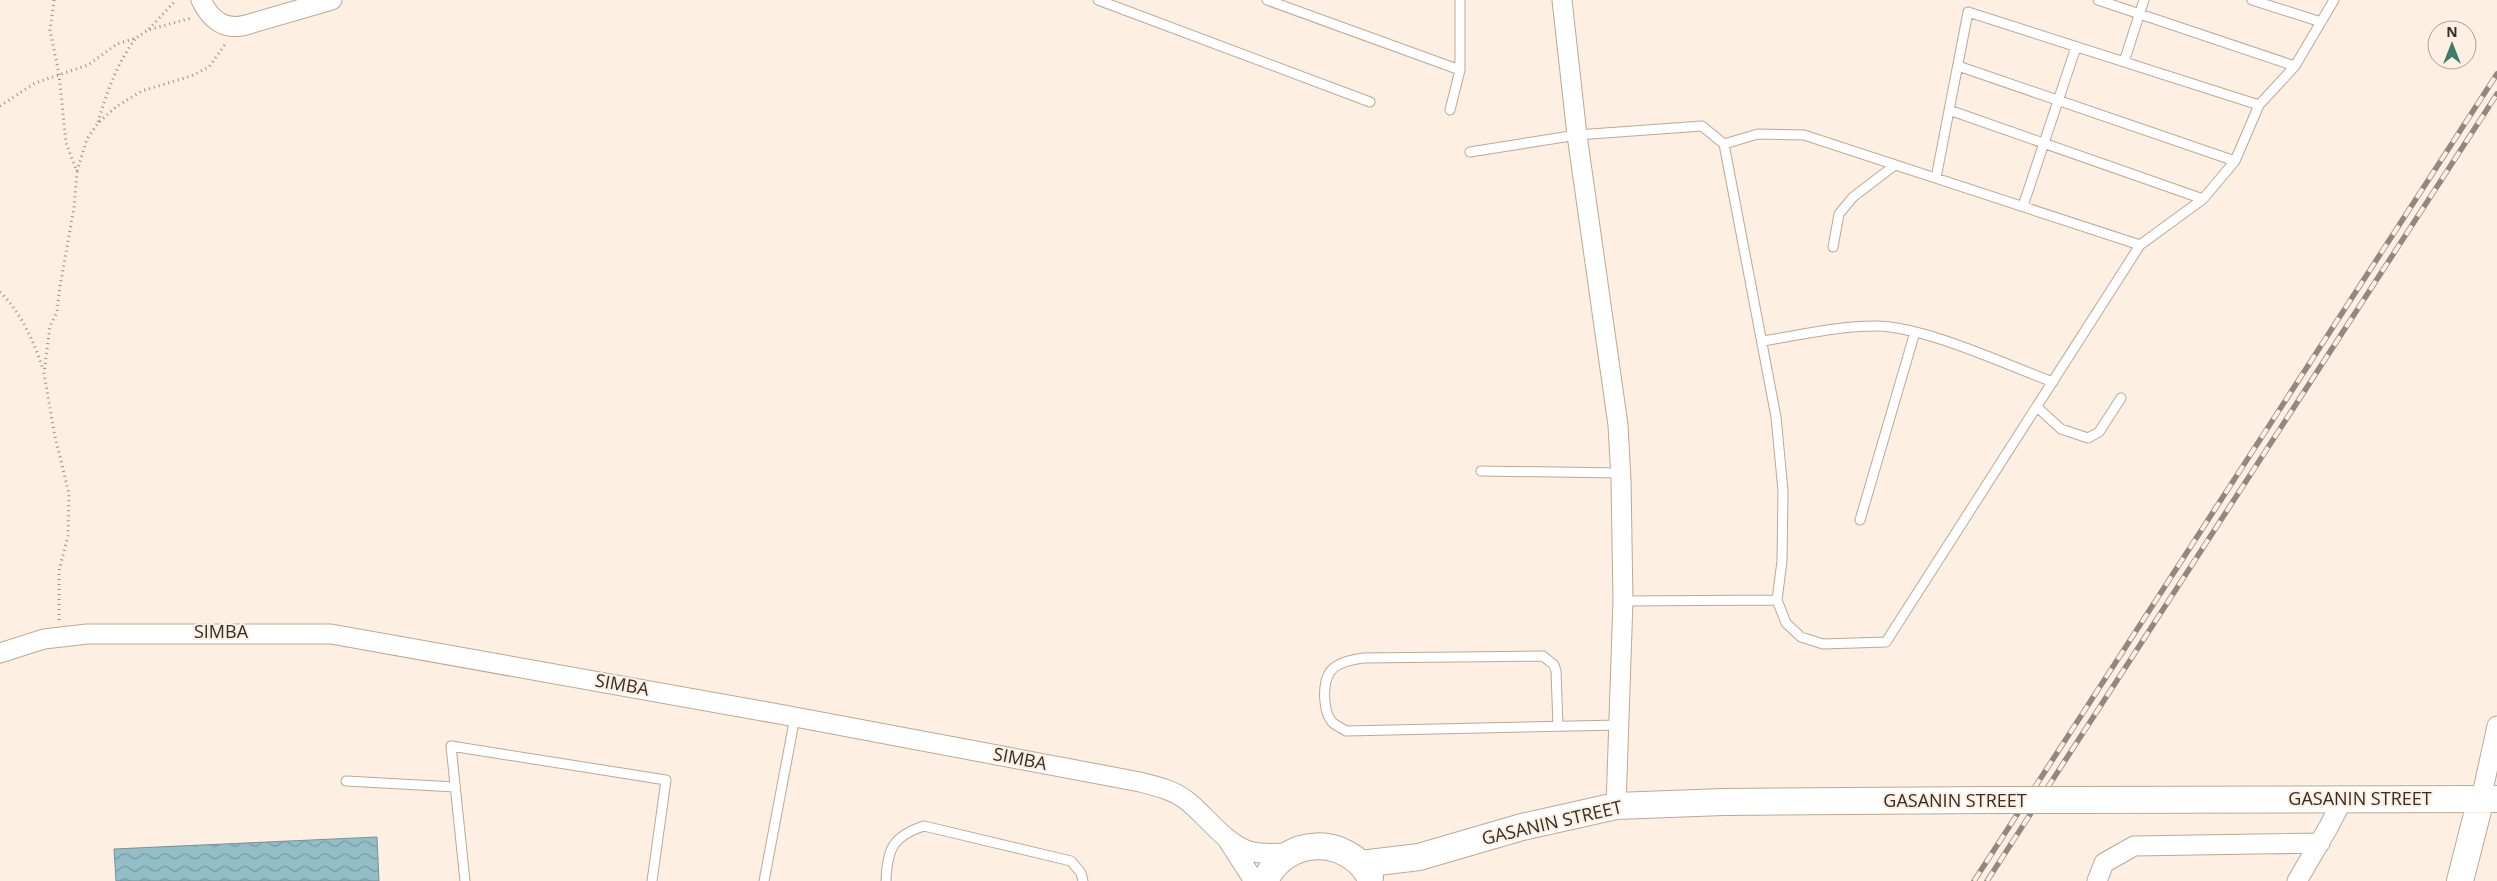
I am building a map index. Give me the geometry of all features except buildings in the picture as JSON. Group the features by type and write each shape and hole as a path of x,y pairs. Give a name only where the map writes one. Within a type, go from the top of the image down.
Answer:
{"street":[{"path":"205,7 222,24 233,26 246,25 332,0"},
{"path":"1562,0 1578,136 1618,425 1621,473 1623,601 1616,806"},
{"name":"SIMBA","path":"0,653 21,645 59,637 101,633 331,634 795,716 1158,786 1186,799 1224,835"},
{"path":"2460,881 2489,798 2497,726"},
{"name":"GASANIN STREET","path":"1366,873 1531,825 1616,806 1714,802 2489,798"},
{"path":"2297,881 2320,843 2342,799"},
{"path":"1224,835 1247,850 1264,854 1290,853"},
{"path":"1224,835 1254,881"},
{"path":"2097,881 2104,863 2134,846 2320,843"},
{"path":"1265,881 1276,864 1290,853 1307,846 1331,847 1347,853 1366,873"},
{"name":"GASANIN STREET","path":"1385,881 1398,867 1419,857"}],"lane":[{"path":"1098,0 1370,102"},
{"path":"1450,110 1460,70 1460,0"},
{"path":"2098,0 2295,66"},
{"path":"2124,62 2144,0"},
{"path":"2252,0 2321,22"},
{"path":"1470,152 1578,136 1702,126 1724,144 1776,417 1784,491 1782,562 1777,600 1786,623 1801,637 1823,644 1886,642 2140,245 2204,199 2234,161 2259,105 2295,66 2334,0"},
{"path":"1270,1 1460,70"},
{"path":"1936,178 1968,12 2259,105"},
{"path":"2023,206 2076,47"},
{"path":"1958,66 2234,161"},
{"path":"1950,110 2204,199"},
{"path":"1724,144 1758,134 1804,135 2140,245"},
{"path":"1833,247 1838,214 1853,197 1895,165"},
{"path":"1763,341 1840,328 1868,327 1915,332 2053,382"},
{"path":"1860,520 1915,332"},
{"path":"2037,407 2061,428 2088,438 2099,432 2121,398"},
{"path":"1481,471 1621,473"},
{"path":"1623,601 1777,600"},
{"path":"1558,726 1556,671 1554,665 1544,656 1363,658 1337,666 1330,672 1326,684 1327,712 1333,723 1346,731 1619,725"},
{"path":"764,881 795,716"},
{"path":"465,881 451,746 666,780 652,881"},
{"path":"346,781 455,787"},
{"path":"886,881 889,856 895,843 905,832 924,826 1071,861 1081,873 1083,881"}],"path":[{"path":"54,0 50,30 59,74 66,143 77,172"},
{"path":"148,30 176,0"},
{"path":"0,106 35,83 88,64 116,44 136,38 148,30 205,7"},
{"path":"44,372 50,326 57,312 74,208 77,172 87,139 98,123 116,106 142,92 191,76 209,67 228,39 233,26"},
{"path":"98,123 114,74 125,52 136,38"},
{"path":"0,292 17,312 39,357 44,372 54,432 69,494 68,536 59,571 59,637"}],"water":[{"path":"377,837 379,881 116,881 114,849"}],"railway":[{"path":"1974,881 2497,74"},
{"path":"1987,881 2497,94"}]}
